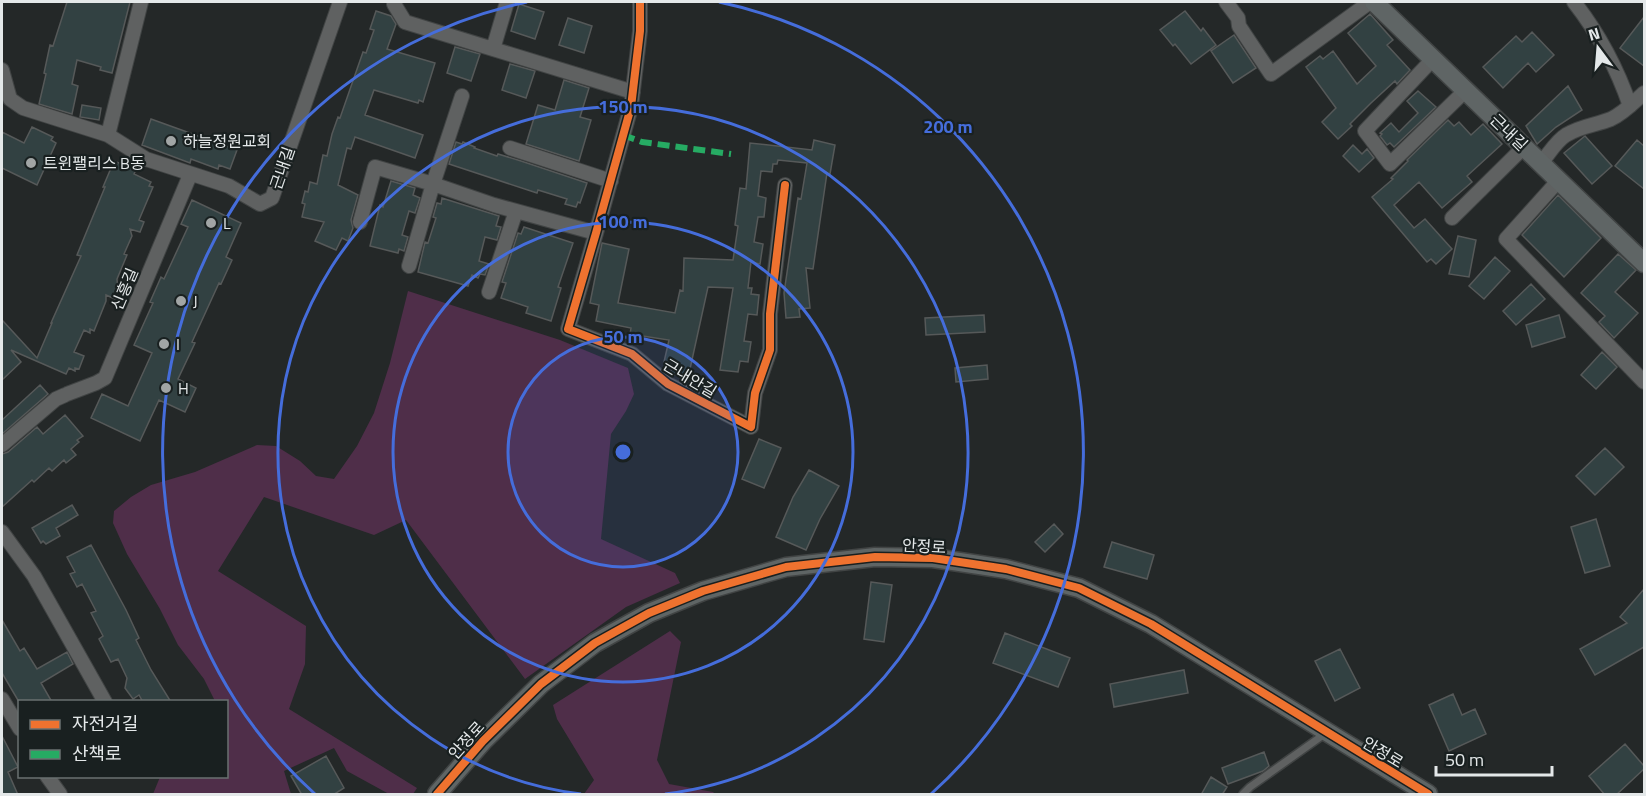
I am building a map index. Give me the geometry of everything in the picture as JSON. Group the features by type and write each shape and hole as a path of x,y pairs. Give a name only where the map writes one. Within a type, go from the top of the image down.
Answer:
{"street":[{"path":"108,135 141,2"},
{"name":"근내길","path":"2,70 4,90 10,99 23,108 108,135 146,159 229,186 260,204 272,198 340,2"},
{"path":"395,2 405,22 633,92"},
{"path":"493,49 507,2"},
{"name":"근내안길","path":"640,2 631,107 568,329 632,354 668,384 751,427 754,393 770,350 770,314 785,184"},
{"path":"1226,2 1271,74 1372,2"},
{"name":"근내길","path":"1372,2 1644,263"},
{"path":"1574,2 1607,51 1630,106"},
{"path":"1433,59 1365,131 1390,164 1466,90"},
{"path":"1541,163 1564,136 1591,124 1610,120 1621,114 1644,93"},
{"path":"409,266 462,96"},
{"path":"1452,218 1524,147"},
{"path":"510,148 611,181"},
{"path":"360,222 375,167 516,211 596,233"},
{"name":"신흥길","path":"2,445 57,399 105,378 190,175"},
{"path":"1558,180 1506,239 1644,382"},
{"path":"489,292 516,211"},
{"path":"2,532 34,576 104,700"},
{"name":"안정로","path":"437,795 483,741 541,684 595,643 649,613 703,591 786,567 875,557 933,558 1006,570 1079,588 1151,624 1428,795"},
{"path":"2,699 18,726"},
{"path":"48,778 60,795"}],"lane":[{"path":"1243,795 1250,787 1326,733"}],"shaded area":[{"path":"408,291 560,340 628,368 634,394 611,434 601,539 675,573 680,583 626,607 525,679 406,520 374,535 264,497 218,571 306,626 305,664 289,709 417,788 413,794 389,794 347,771 334,748 284,771 291,794 153,794 160,778 228,778 228,700 214,700 204,679 178,645 160,609 127,554 113,523 114,511 151,485 195,472 257,445 276,446 300,461 316,476 334,479 357,446 374,413 390,363"},
{"path":"670,631 681,642 657,760 669,784 715,794 584,794 594,780 557,719 553,705"}],"building":[{"path":"67,2 130,2 112,73 77,60 72,84 78,86 72,114 39,104 50,45 53,46"},
{"path":"519,4 544,12 535,39 511,31"},
{"path":"376,11 391,16 396,24 387,49 435,63 423,102 419,100 418,103 374,90 365,115 423,135 415,158 355,137 351,149 347,148 338,185 358,195 351,220 353,228 348,241 342,238 336,250 315,241 324,222 302,217 305,204 302,203 310,182 317,184 323,155 327,156 338,117 340,118 363,52 366,53 374,30 370,29"},
{"path":"1185,11 1201,31 1203,28 1216,45 1191,64 1160,30"},
{"path":"1370,14 1393,40 1387,45 1410,70 1397,84 1395,81 1371,103 1338,139 1322,122 1336,108 1306,67 1320,56 1323,59 1333,51 1357,84 1376,66 1348,33"},
{"path":"1644,17 1644,66 1620,48"},
{"path":"568,18 592,26 584,53 559,45"},
{"path":"1532,32 1554,55 1536,72 1528,63 1503,88 1483,67 1516,36 1522,42"},
{"path":"1234,35 1256,68 1233,83 1211,51"},
{"path":"455,47 480,54 471,81 447,73"},
{"path":"510,64 535,71 526,98 502,90"},
{"path":"564,80 589,88 580,117 591,120 579,161 526,144 538,105 555,110"},
{"path":"1568,86 1582,110 1556,127 1537,144 1526,126"},
{"path":"1418,91 1436,107 1394,147 1390,143 1387,145 1380,133 1391,123 1399,132 1418,113 1407,101"},
{"path":"82,105 101,108 99,120 80,117"},
{"name":"하늘정원교회","path":"151,119 237,150 230,169 219,165 218,169 191,159 190,163 142,145"},
{"path":"1448,120 1454,126 1459,122 1471,135 1483,124 1502,144 1467,176 1472,182 1442,208 1419,182 1394,205 1414,228 1425,219 1452,249 1436,264 1431,259 1427,262 1372,197 1393,179 1391,178 1407,160"},
{"name":"트윈팰리스 B동","path":"32,127 53,137 51,140 56,143 37,185 2,168 2,132 24,143"},
{"path":"1585,136 1612,166 1592,184 1564,153"},
{"path":"814,140 835,145 830,174 827,173 813,269 806,268 810,308 799,309 800,317 786,318 784,293 798,198 801,199 807,163 778,160 777,164 773,164 772,172 761,171 758,196 766,198 764,217 758,217 754,242 763,244 760,264 751,262 748,288 752,288 751,294 759,295 757,315 748,314 744,341 751,342 748,362 740,361 738,372 720,370 733,288 708,287 688,378 670,374 673,364 664,362 669,340 630,334 631,328 596,321 599,305 590,303 602,243 629,249 618,303 675,313 680,290 683,291 684,258 733,260 740,188 746,189 750,143 812,150"},
{"path":"1637,140 1644,146 1644,189 1615,166"},
{"path":"456,142 462,144 463,142 497,156 498,154 587,183 580,203 578,202 576,207 565,204 567,199 538,190 537,193 449,164"},
{"path":"1353,145 1362,154 1367,149 1374,158 1359,172 1343,156"},
{"path":"114,161 136,170 134,174 151,182 149,186 153,187 139,220 144,222 140,232 130,229 132,236 117,279 118,292 115,299 106,295 106,301 94,331 90,329 90,333 84,330 74,352 84,356 79,369 75,368 75,371 69,368 66,374 11,350 21,362 2,380 2,320 37,358 81,256 77,255"},
{"path":"391,181 415,188 413,195 420,198 415,213 409,211 402,235 408,237 404,251 399,249 398,253 370,246 380,205 383,207"},
{"path":"1558,195 1601,238 1564,277 1522,235"},
{"path":"442,198 499,216 496,226 501,227 497,240 485,237 479,261 489,264 485,275 480,274 478,278 472,275 468,286 418,272 425,242 428,243 436,218 433,217 437,203 441,204"},
{"path":"192,200 241,223 226,257 232,260 192,342 195,343 178,379 196,388 185,412 159,400 140,441 91,418 102,394 128,406 152,353 134,345 153,303 150,302 161,277 164,279 188,227 181,224"},
{"path":"524,227 573,243 558,287 561,288 551,321 526,313 528,307 501,298 506,283 502,282 518,233 521,234"},
{"path":"1458,236 1476,240 1469,277 1449,274"},
{"path":"1618,254 1636,270 1615,292 1638,313 1614,338 1599,322 1605,316 1581,293"},
{"path":"1495,257 1510,271 1484,299 1469,286"},
{"path":"1531,284 1545,299 1516,325 1503,311"},
{"path":"984,315 985,332 926,335 925,318"},
{"path":"1559,315 1565,337 1532,347 1526,325"},
{"path":"1602,352 1617,367 1596,389 1581,375"},
{"path":"987,365 988,379 956,382 955,368"},
{"path":"40,385 48,394 2,434 2,420"},
{"path":"65,415 83,436 71,449 76,455 66,463 64,460 52,471 49,468 2,507 2,454 8,452 37,427 43,434"},
{"path":"759,439 781,448 764,488 742,479"},
{"path":"1605,448 1624,467 1595,495 1576,476"},
{"path":"809,470 839,486 806,550 776,537 793,497"},
{"path":"72,505 78,515 56,528 60,536 46,544 43,541 41,543 32,528"},
{"path":"1596,519 1610,566 1585,573 1571,527"},
{"path":"1054,524 1063,534 1045,552 1035,542"},
{"path":"1112,542 1154,555 1147,579 1104,567"},
{"path":"91,545 126,610 139,638 136,640 151,670 170,700 142,700 139,695 133,699 125,688 127,678 118,659 111,662 99,639 103,636 91,613 96,611 82,584 77,587 70,574 75,572 67,557"},
{"path":"871,582 892,585 884,642 864,639"},
{"path":"1644,589 1644,647 1595,675 1580,649 1627,623 1620,617"},
{"path":"2,620 20,651 24,648 37,669 67,652 73,664 41,683 51,700 18,700 2,673"},
{"path":"1005,633 1070,658 1058,687 993,663"},
{"path":"1340,649 1360,688 1335,701 1315,661"},
{"path":"1184,670 1188,693 1114,707 1110,684"},
{"path":"1453,694 1462,715 1475,709 1486,734 1449,751 1429,705"},
{"path":"2,736 18,767 8,772 18,795 2,795"},
{"path":"1625,744 1644,766 1644,769 1616,795 1605,795 1589,776"},
{"path":"1264,752 1269,766 1263,771 1228,784 1222,768"},
{"path":"326,756 344,788 333,795 302,795 291,776"},
{"path":"1211,777 1227,787 1222,795 1201,795"}],"marked path":[{"path":"623,135 642,142 731,154"}],"cycle path":[{"path":"640,2 640,31 631,107 568,329 632,354 668,384 751,427 755,393 770,350 770,314 785,185"},
{"path":"437,794 483,741 541,684 595,643 649,613 703,591 786,567 875,557 933,558 1006,569 1079,588 1151,624 1428,794"}],"place":[{"name":"하늘정원교회","path":"171,141"},
{"name":"트윈팰리스 B동","path":"31,163"},
{"name":"L","path":"211,223"},
{"name":"J","path":"181,301"},
{"name":"I","path":"164,344"},
{"name":"H","path":"166,388"}]}
